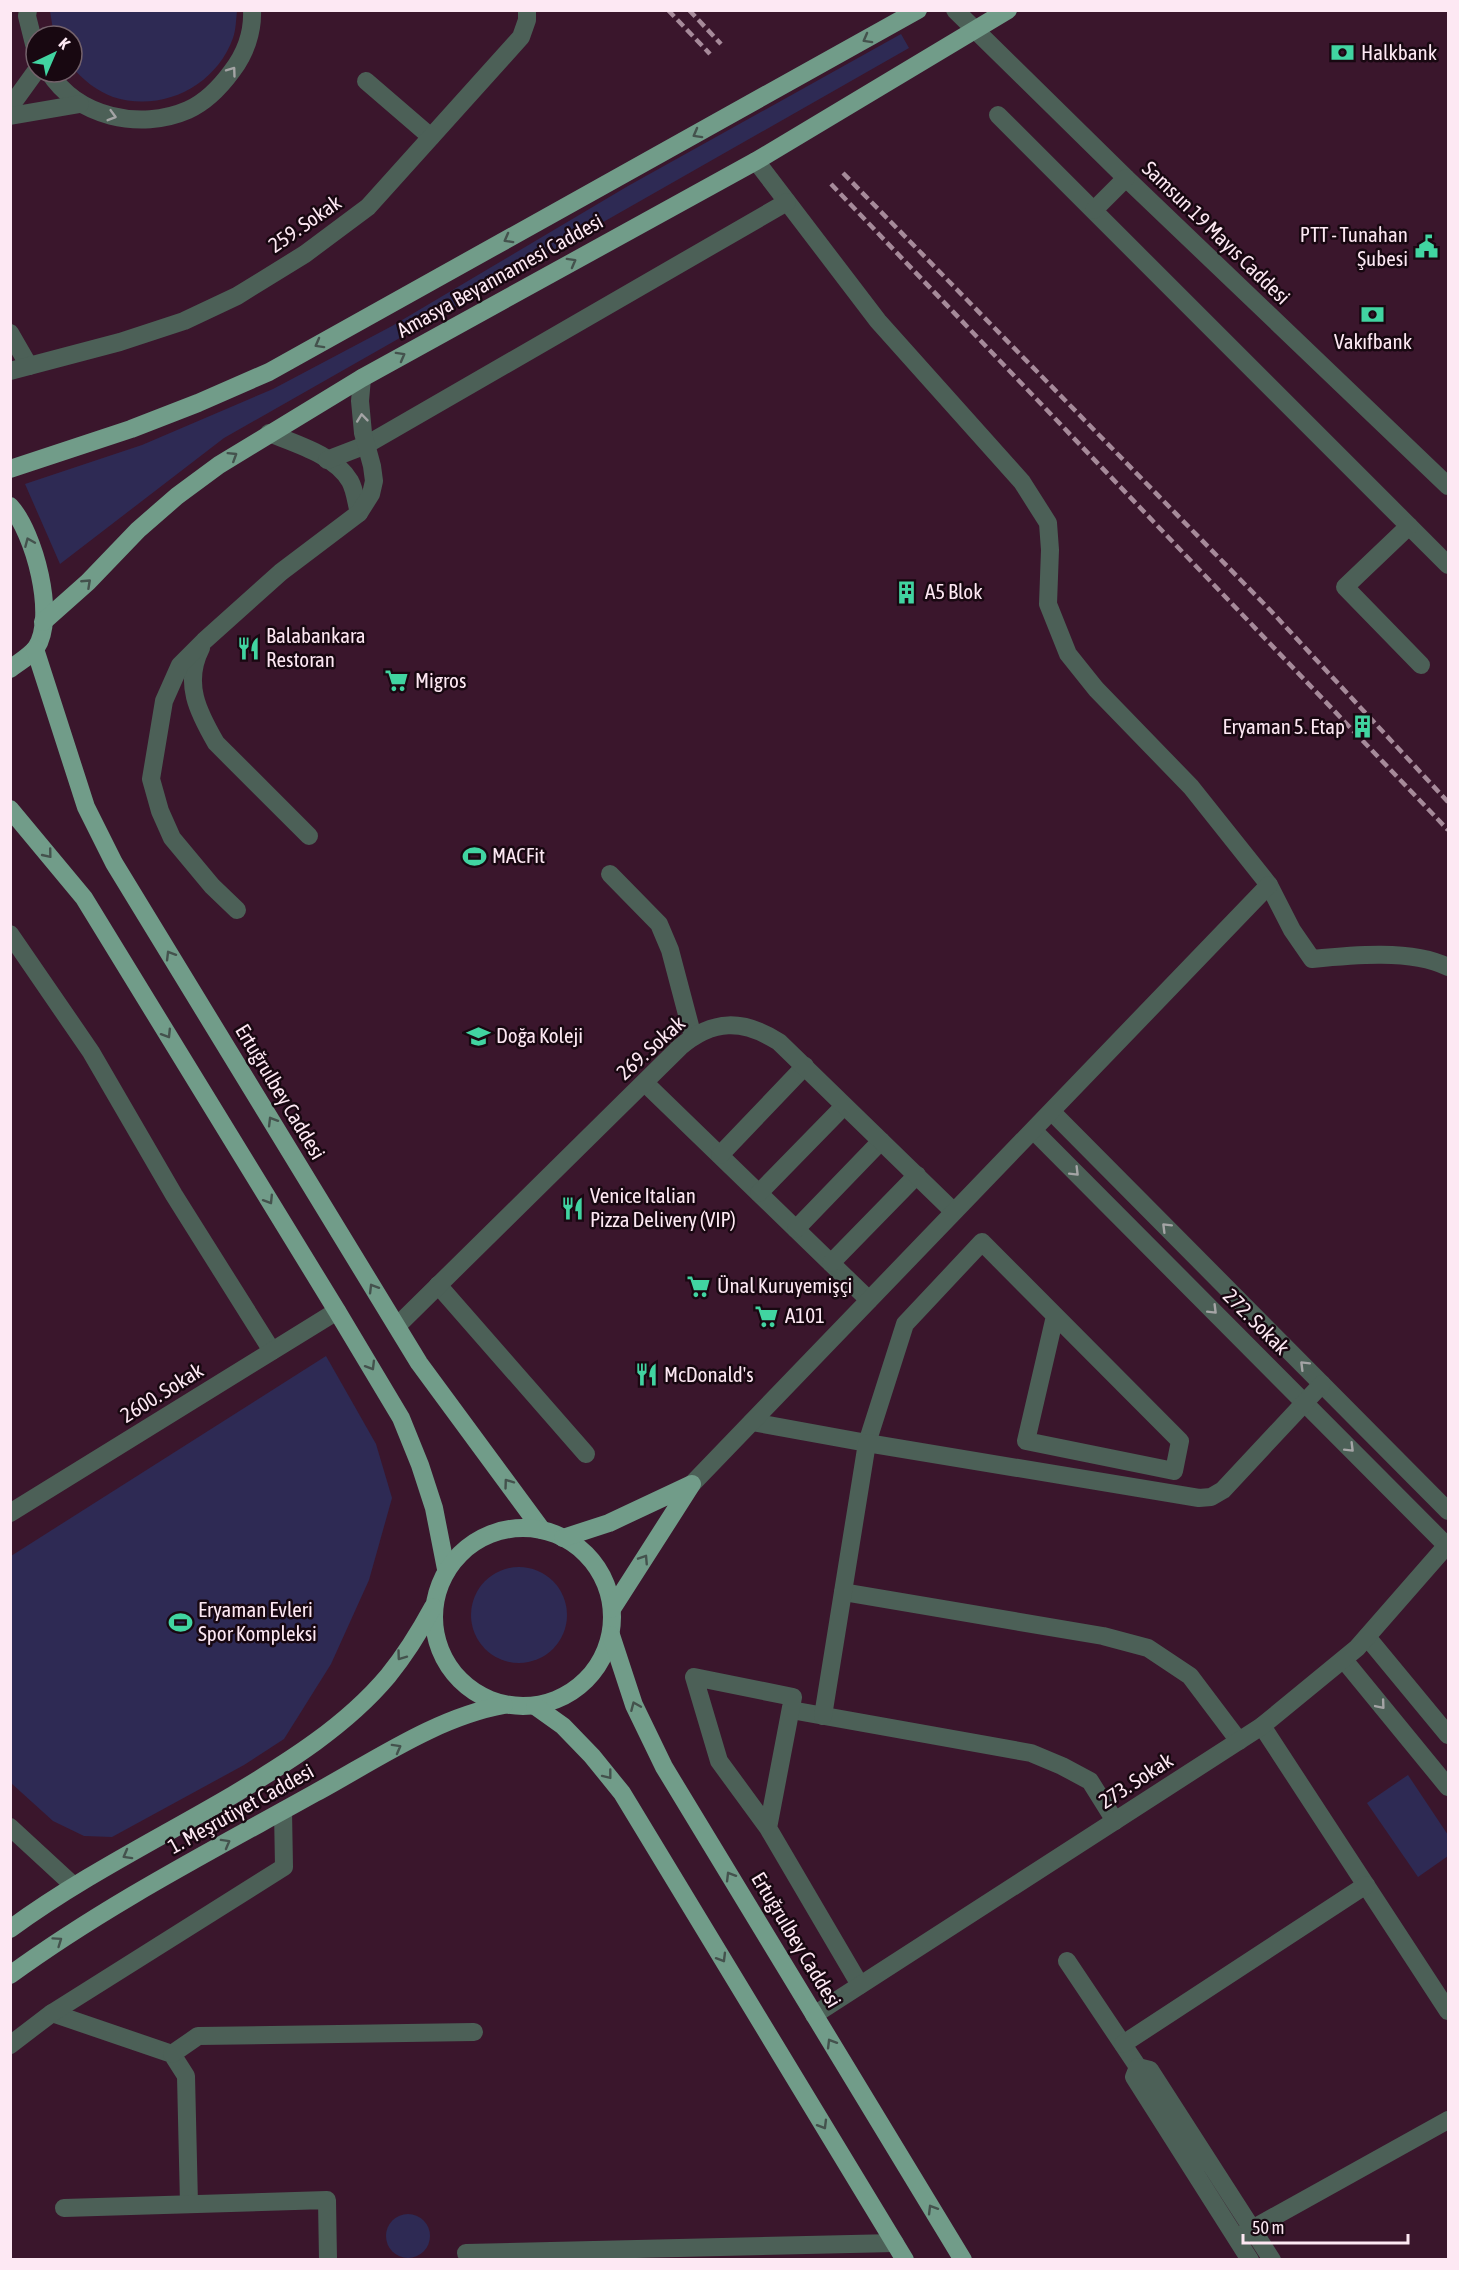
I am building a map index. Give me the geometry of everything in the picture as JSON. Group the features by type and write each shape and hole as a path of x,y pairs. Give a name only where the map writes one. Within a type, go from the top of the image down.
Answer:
{"main road":[{"name":"Amasya Beyannamesi Caddesi","path":"10,469 131,429 268,372 918,10"},
{"name":"Amasya Beyannamesi Caddesi","path":"43,622 88,582 138,530 177,496 219,465 362,378 756,161 1008,10"},
{"path":"10,506 18,514 35,556 44,590 41,636 35,649 10,669"},
{"name":"Ertuğrulbey Caddesi","path":"35,649 86,807 114,863 419,1362 542,1530"},
{"path":"10,809 84,898 401,1418 434,1508 446,1569"},
{"path":"563,1538 609,1523 692,1484"},
{"path":"612,1609 692,1484"},
{"path":"508,1528 542,1530 579,1547 595,1564 607,1585 612,1609 611,1635 602,1661 585,1682 562,1698 536,1706 504,1705 479,1696 458,1680 443,1659 434,1633 433,1607 446,1569 463,1550 484,1536 508,1528"},
{"name":"1. Meşrutiyet Caddesi","path":"10,1929 74,1886 282,1766 340,1723 387,1676 419,1633 433,1607"},
{"name":"Ertuğrulbey Caddesi","path":"611,1635 634,1705 664,1767 963,2259"},
{"name":"1. Meşrutiyet Caddesi","path":"10,1975 60,1939 123,1899 452,1719 477,1710 504,1705"},
{"path":"536,1706 563,1726 592,1756 622,1793 905,2259"}],"street":[{"path":"57,84 80,104 115,118 153,120 189,110 220,88 242,58 252,22 252,10"},
{"name":"259. Sokak","path":"10,371 120,342 184,321 237,296 305,254 368,207 521,36 527,20 527,10"},
{"name":"Samsun 19 Mayıs Caddesi","path":"955,10 1126,178 1449,486"},
{"path":"366,81 431,136"},
{"path":"10,107 27,84"},
{"path":"10,116 80,104"},
{"path":"998,115 1449,565"},
{"path":"756,161 878,321 1022,482 1048,523 1050,550 1048,604 1068,654 1096,689 1191,787 1269,885 1292,930 1312,959 1362,954 1430,959 1449,967"},
{"path":"1094,210 1126,178"},
{"path":"327,460 366,445 787,202"},
{"path":"10,333 29,366"},
{"path":"237,910 212,886 172,838 160,811 151,779 155,743 164,701 180,665 204,640 282,572 359,513 371,494 374,481 360,401 362,378"},
{"path":"270,433 306,448 344,473 351,482 359,513"},
{"path":"1409,526 1345,587 1421,665"},
{"path":"204,640 197,656 193,676 195,701 205,724 216,743 309,836"},
{"path":"610,874 659,924 670,950 693,1036"},
{"path":"692,1484 1269,885"},
{"path":"10,934 91,1052 174,1195 272,1351"},
{"name":"269. Sokak","path":"397,1326 693,1036 711,1028 738,1025 761,1030 779,1042 954,1211"},
{"path":"720,1155 805,1066"},
{"path":"645,1083 869,1300"},
{"path":"759,1193 844,1106"},
{"name":"272. Sokak","path":"1052,1112 1449,1511"},
{"name":"272. Sokak","path":"1034,1131 1448,1545"},
{"path":"796,1229 881,1141"},
{"path":"831,1263 917,1175"},
{"path":"823,1716 867,1443 905,1324 982,1242 1180,1441 1174,1471 1026,1441 1055,1316"},
{"path":"438,1286 586,1454"},
{"name":"2600. Sokak","path":"10,1513 337,1311"},
{"path":"752,1422 1199,1498 1211,1497 1223,1490 1322,1384"},
{"name":"273. Sokak","path":"814,2014 1263,1726 1344,1660 1448,1545"},
{"path":"843,1592 1103,1636 1148,1648 1190,1676 1239,1741"},
{"path":"1367,1637 1449,1736"},
{"path":"1344,1660 1449,1787"},
{"path":"768,1828 793,1697 694,1677 718,1761 768,1828 860,1985"},
{"path":"791,1710 1031,1753 1089,1781 1115,1821"},
{"path":"1263,1726 1449,2011"},
{"path":"10,2045 52,2013 284,1867 284,1811"},
{"path":"10,1827 74,1886"},
{"path":"1123,2044 1366,1885"},
{"path":"1066,1961 1138,2067 1150,2070 1244,2234 1250,2259"},
{"path":"52,2013 172,2054 186,2076 189,2204"},
{"path":"172,2054 198,2036 474,2032"},
{"path":"1244,2234 1449,2120"},
{"path":"64,2208 327,2200 328,2259"},
{"path":"1244,2234 1272,2259"},
{"path":"466,2253 895,2243"}],"shaded area":[{"path":"50,10 237,11 233,38 225,55 214,70 185,92 150,101 132,101 113,97 96,88 84,78 84,24 52,24"},
{"path":"901,34 909,48 224,438 60,564 25,484 142,445 273,389 392,326 628,186"},
{"name":"Eryaman Evleri Spor Kompleksi","path":"326,1356 376,1444 392,1498 369,1580 331,1664 284,1739 244,1765 112,1837 84,1836 53,1821 11,1783 11,1556"},
{"path":"519,1567 537,1571 553,1581 563,1597 567,1615 563,1633 553,1649 537,1659 519,1663 501,1659 485,1649 475,1633 471,1615 475,1597 485,1581 501,1571"},
{"path":"1408,1775 1448,1835 1448,1856 1418,1877 1367,1803"},
{"path":"408,2214 423,2221 430,2236 423,2251 408,2258 393,2251 386,2236 393,2221"}],"railway":[{"path":"668,10 710,54"},
{"path":"689,10 721,44"},
{"path":"843,173 1271,611 1448,802"},
{"path":"831,184 1448,830"}],"place":[{"name":"Halkbank","path":"1343,53"},
{"name":"PTT - Tunahan Şubesi","path":"1426,247"},
{"name":"Vakıfbank","path":"1373,314"},
{"name":"A5 Blok","path":"907,592"},
{"name":"Balabankara Restoran","path":"248,648"},
{"name":"Migros","path":"397,681"},
{"name":"Eryaman 5. Etap","path":"1363,727"},
{"name":"MACFit","path":"474,856"},
{"name":"Doğa Koleji","path":"478,1036"},
{"name":"Venice Italian Pizza Delivery (VIP)","path":"572,1208"},
{"name":"Ünal Kuruyemişçi","path":"699,1286"},
{"name":"A101","path":"767,1316"},
{"name":"McDonald's","path":"646,1375"},
{"name":"Eryaman Evleri Spor Kompleksi","path":"180,1622"}]}
